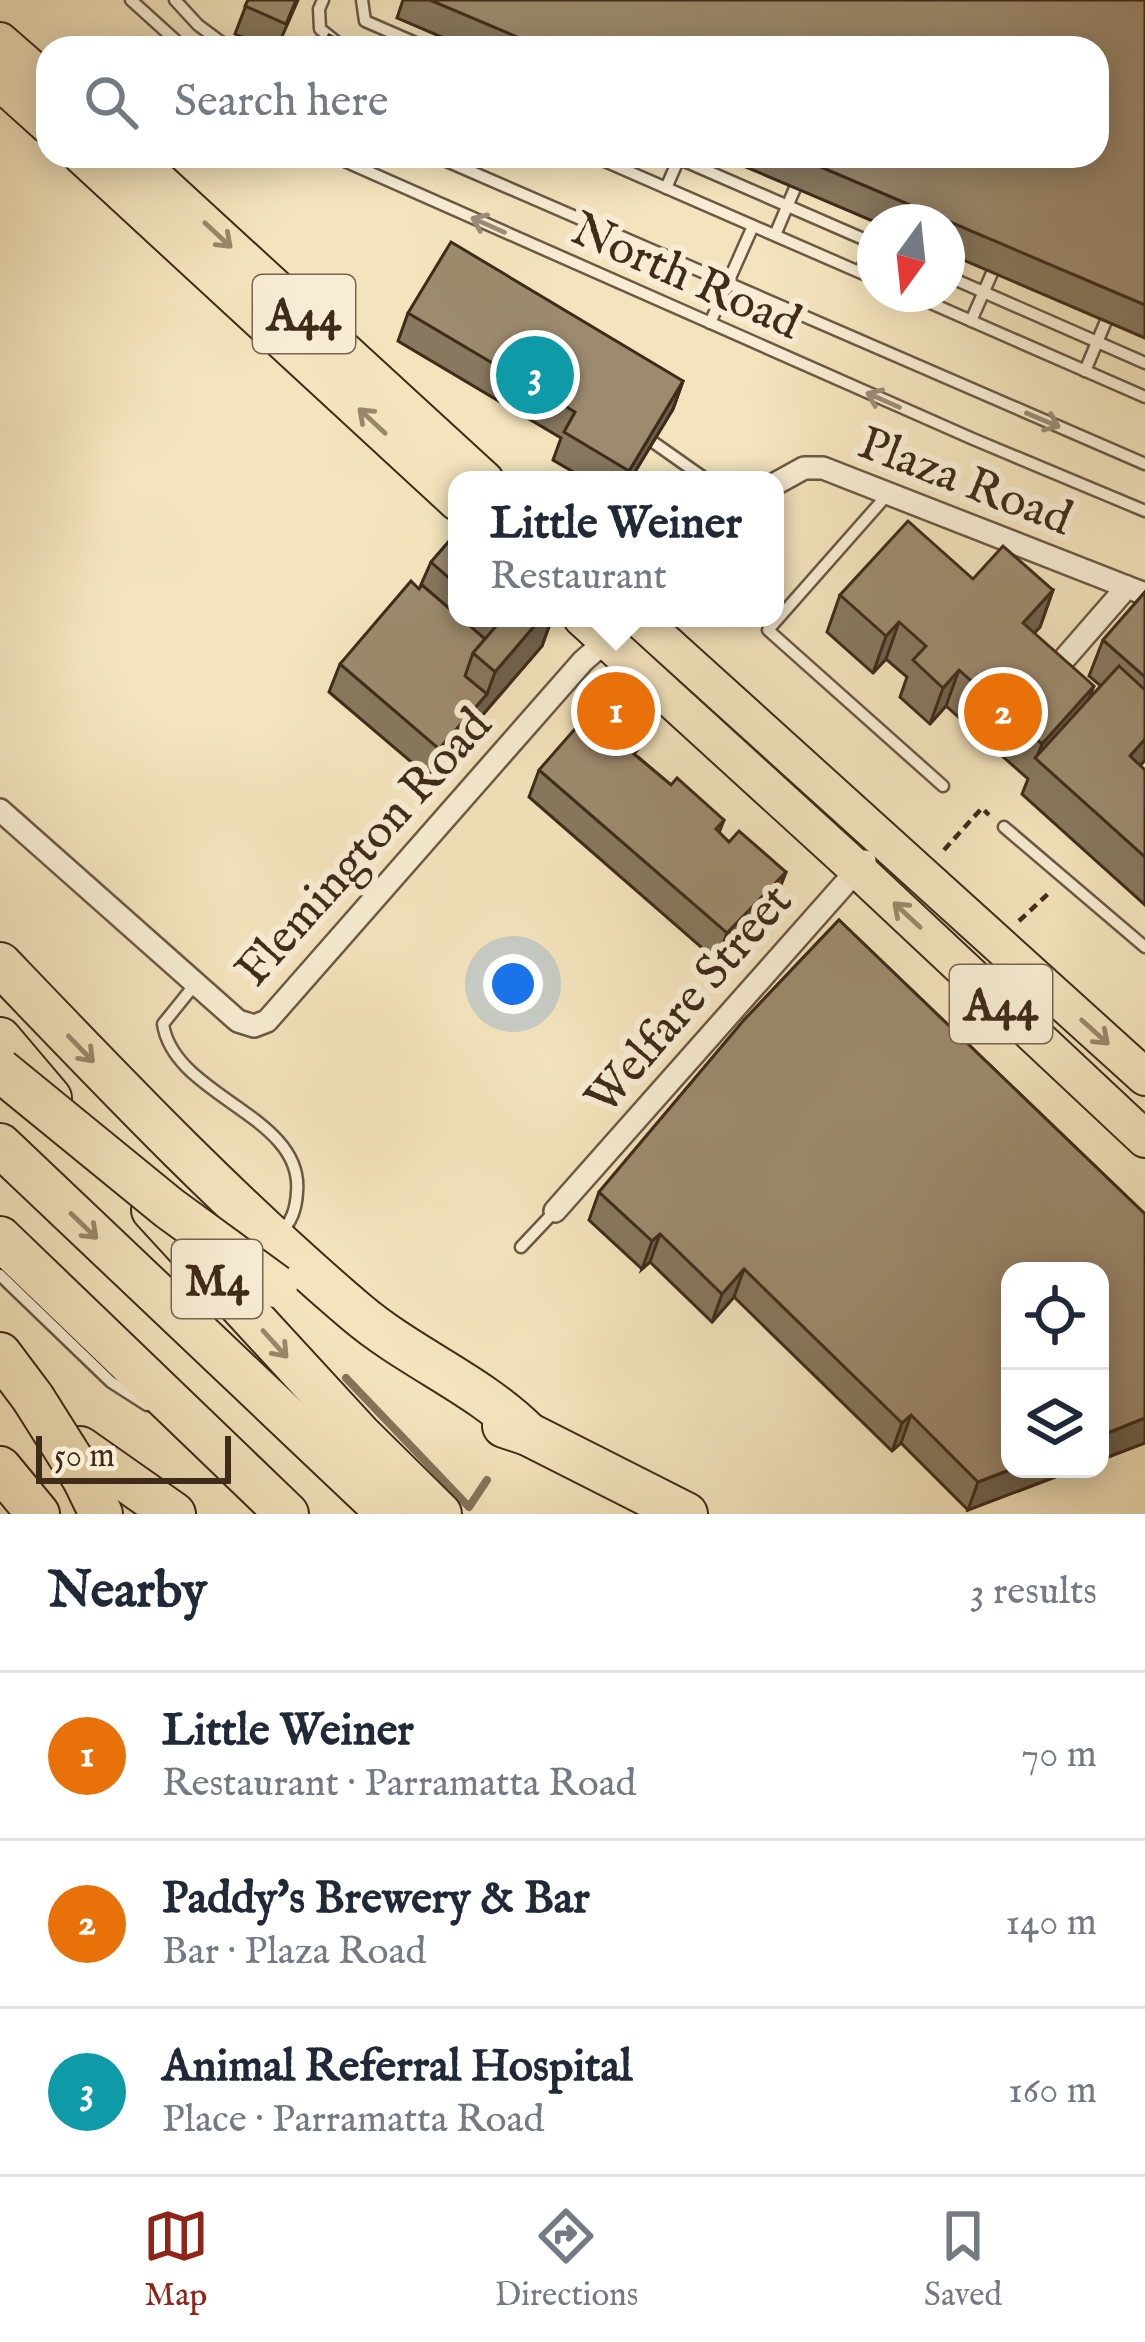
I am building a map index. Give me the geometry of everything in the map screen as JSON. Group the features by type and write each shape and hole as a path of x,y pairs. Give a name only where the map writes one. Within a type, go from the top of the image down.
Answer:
{"highway":[{"path":"0,41 36,72"},
{"path":"0,82 36,114"},
{"name":"A44","path":"95,168 448,494"},
{"name":"A44","path":"145,168 475,471"},
{"name":"A44","path":"618,627 857,869 1145,1139"},
{"name":"A44","path":"619,627 883,841 1145,1077"},
{"path":"0,964 272,1240 362,1318 505,1410 528,1434"},
{"name":"M4","path":"0,1039 87,1141 281,1351 440,1514"},
{"path":"0,1070 169,1208 277,1286 497,1424 528,1434 686,1514"},
{"name":"M4","path":"0,1145 388,1514"},
{"name":"M4","path":"0,1238 287,1514"},
{"path":"0,1354 88,1480 174,1514"},
{"path":"0,1468 38,1514"}],"street":[{"name":"Plaza Road","path":"784,479 804,468 823,468 1136,590 1066,657"},
{"name":"Flemington Road","path":"196,983 238,1021 254,1026 267,1021 612,627"},
{"path":"0,810 196,983"},
{"name":"Welfare Street","path":"555,1211 883,841"}],"lane":[{"path":"131,0 171,36"},
{"path":"175,0 213,36"},
{"path":"323,0 320,29 329,36"},
{"path":"362,0 365,21 399,36"},
{"name":"North Road","path":"360,168 1145,511"},
{"path":"463,168 1145,464"},
{"path":"620,168 857,271"},
{"path":"666,188 673,168"},
{"path":"702,168 857,235"},
{"path":"775,235 795,188"},
{"path":"710,323 753,226"},
{"path":"971,321 992,273"},
{"path":"965,284 1145,363"},
{"path":"951,312 1145,397"},
{"path":"1085,371 1106,321"},
{"path":"653,442 694,471"},
{"path":"784,612 888,494"},
{"path":"771,627 768,630 943,786"},
{"path":"1004,827 1145,947"},
{"path":"196,983 163,1024 166,1045 257,1125 283,1141 293,1156 298,1178 296,1209 272,1240"},
{"path":"521,1247 555,1211"},
{"path":"0,1275 111,1382 221,1451"}],"path":[{"path":"940,855 982,808 1004,827"},
{"path":"1016,924 1064,878"}],"building":[{"path":"248,0 296,0 286,24 245,6"},
{"path":"430,0 1145,0 1145,305 965,228 965,204 908,204 823,168 1109,168 1109,36 515,36"},
{"path":"451,242 683,381 629,471 564,432 575,412 408,313"},
{"path":"908,521 973,579 1003,546 1053,590 1023,623 1094,686 1042,744 959,670 943,688 913,660 926,646 899,622 886,636 840,595"},
{"path":"448,542 448,577 431,562"},
{"path":"411,581 448,607 448,627 471,627 485,639 473,653 465,676 487,694 439,749 340,664"},
{"path":"1145,592 1145,677 1103,640"},
{"path":"495,627 533,627 495,672 473,653"},
{"path":"1119,666 1145,690 1145,739 1130,756 1145,770 1145,857 1035,758"},
{"path":"595,706 641,746 634,754 671,785 677,778 724,820 716,829 729,842 739,831 786,872 727,933 539,770"},
{"path":"839,920 1145,1214 1145,1418 1109,1432 1109,1262 1001,1262 1001,1473 978,1482 911,1415 902,1423 744,1269 722,1294 660,1234 652,1241 599,1192 744,1020"}],"waterway":[{"path":"346,1378 469,1507 487,1480"}],"place":[{"name":"Animal Referral Hospital","path":"535,375"},
{"name":"Little Weiner","path":"616,711"},
{"name":"Paddy's Brewery & Bar","path":"1003,712"}]}
